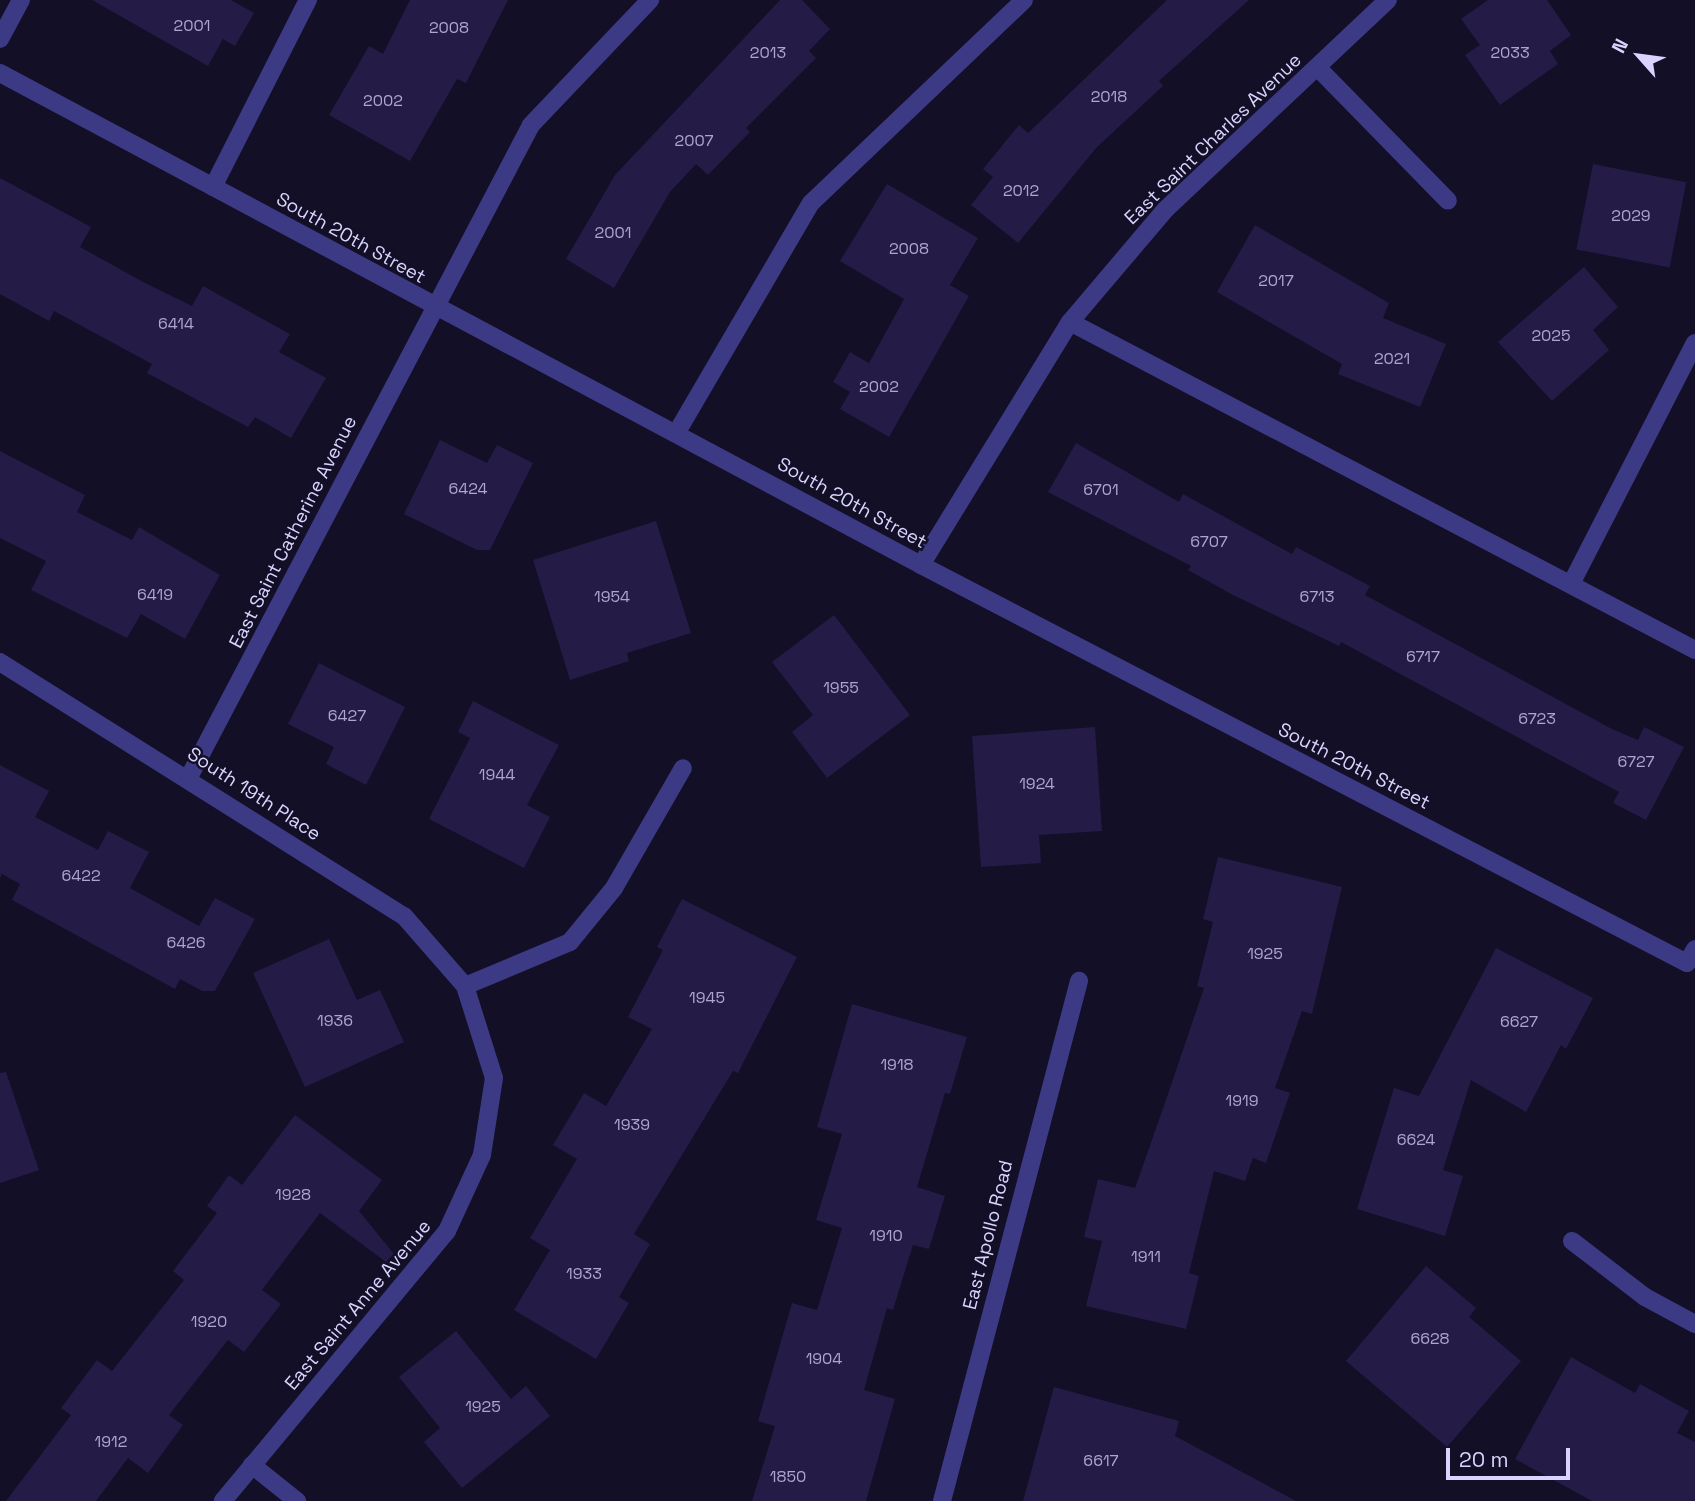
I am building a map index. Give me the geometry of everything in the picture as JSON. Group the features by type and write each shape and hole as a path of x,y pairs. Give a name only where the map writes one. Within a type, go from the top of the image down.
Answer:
{"street":[{"path":"0,39 21,0"},
{"path":"213,187 308,0"},
{"path":"434,307 531,125 650,0"},
{"path":"677,432 811,204 1024,0"},
{"name":"East Saint Charles Avenue","path":"921,565 1070,322 1166,209 1388,0"},
{"path":"1317,66 1448,201"},
{"name":"South 20th Street","path":"0,74 434,307 677,432 921,565 1691,956"},
{"name":"East Saint Catherine Avenue","path":"189,777 434,307"},
{"path":"1070,322 1695,650"},
{"path":"1570,584 1695,343"},
{"name":"South 19th Place","path":"0,662 189,777 404,916 465,986"},
{"path":"465,986 570,942 614,888 683,768"},
{"name":"East Apollo Road","path":"942,1501 1079,981"},
{"name":"East Saint Anne Avenue","path":"223,1501 447,1231 482,1156 494,1078 465,986"},
{"path":"1572,1241 1645,1297 1695,1324"},
{"path":"253,1465 297,1501"}],"building":[{"path":"92,0 231,0 254,13 235,46 223,39 208,66"},
{"path":"410,0 508,0 466,83 457,79 410,161 329,115 369,46 383,54"},
{"path":"780,0 802,0 830,29 809,51 816,58 746,128 750,132 708,175 696,164 670,192 614,288 566,259 615,175"},
{"path":"1167,0 1249,0 1159,81 1163,86 1097,147 1018,243 971,205 993,177 983,169 1019,125 1028,133"},
{"path":"1488,0 1547,0 1571,35 1550,51 1558,64 1500,105 1465,55 1480,45 1461,19"},
{"path":"1593,164 1686,182 1670,268 1576,249"},
{"path":"0,178 91,227 80,247 145,283 192,306 203,286 290,334 279,352 326,378 291,438 255,417 248,427 147,373 152,364 54,311 49,321 0,294"},
{"path":"887,184 978,238 950,285 969,296 889,437 840,409 850,392 833,382 850,352 869,363 904,299 840,261"},
{"path":"1255,225 1389,303 1383,318 1446,344 1420,407 1338,374 1342,364 1217,292"},
{"path":"1584,267 1618,307 1593,330 1609,350 1552,401 1498,342"},
{"path":"440,440 487,463 497,445 533,463 490,550 477,550 404,514"},
{"path":"1076,443 1179,502 1183,494 1292,554 1296,547 1370,586 1365,595 1612,729 1638,740 1644,727 1684,747 1646,820 1613,803 1619,792 1341,642 1339,646 1233,595 1188,570 1191,566 1048,492"},
{"path":"0,451 85,495 77,512 132,540 139,527 220,575 185,639 141,614 127,638 31,590 46,561 0,538"},
{"path":"656,521 691,633 627,653 629,661 570,680 533,560"},
{"path":"834,615 910,715 827,778 792,732 813,715 772,662"},
{"path":"319,663 405,707 366,785 326,764 334,747 288,724"},
{"path":"473,701 559,745 527,805 550,817 524,868 429,819 470,738 458,732"},
{"path":"1095,727 1102,831 1039,835 1041,863 981,867 972,736"},
{"path":"0,765 49,791 35,817 98,850 108,831 149,852 130,888 199,926 215,898 255,919 215,991 202,991 180,979 175,989 12,900 20,884 2,874 0,878"},
{"path":"1218,857 1342,887 1312,1014 1302,1011 1275,1088 1290,1093 1266,1163 1253,1158 1245,1181 1214,1171 1189,1273 1199,1276 1186,1329 1086,1306 1102,1241 1084,1237 1098,1179 1135,1188 1204,988 1197,986 1213,922 1203,919"},
{"path":"682,899 797,957 738,1073 733,1071 634,1234 650,1244 619,1297 629,1303 596,1359 514,1310 550,1250 530,1238 577,1159 553,1145 584,1093 606,1106 652,1029 628,1017 663,950 657,947"},
{"path":"329,939 357,1000 380,990 404,1042 305,1087 253,973"},
{"path":"1496,948 1593,998 1566,1049 1561,1045 1526,1112 1471,1080 1443,1170 1463,1176 1445,1236 1357,1209 1394,1088 1419,1096"},
{"path":"852,1004 967,1037 950,1094 945,1093 917,1187 945,1196 929,1249 913,1245 893,1310 887,1308 864,1390 895,1399 866,1501 752,1501 775,1426 758,1421 792,1303 817,1310 842,1228 816,1220 842,1134 817,1127"},
{"path":"6,1072 39,1170 0,1183 0,1073"},
{"path":"295,1115 382,1180 359,1211 394,1254 386,1262 320,1213 262,1290 281,1304 244,1352 228,1340 169,1415 183,1425 148,1473 128,1458 96,1501 6,1501 71,1415 61,1408 97,1360 112,1371 184,1280 173,1271 217,1213 207,1206 229,1175 242,1185"},
{"path":"1426,1266 1476,1308 1469,1317 1521,1361 1447,1447 1346,1361"},
{"path":"456,1331 511,1399 526,1386 550,1416 462,1488 424,1442 440,1428 399,1377"},
{"path":"1571,1357 1635,1393 1640,1384 1689,1411 1677,1433 1695,1442 1695,1501 1592,1501 1515,1459"},
{"path":"1054,1387 1179,1421 1175,1436 1296,1501 1023,1501"}]}
